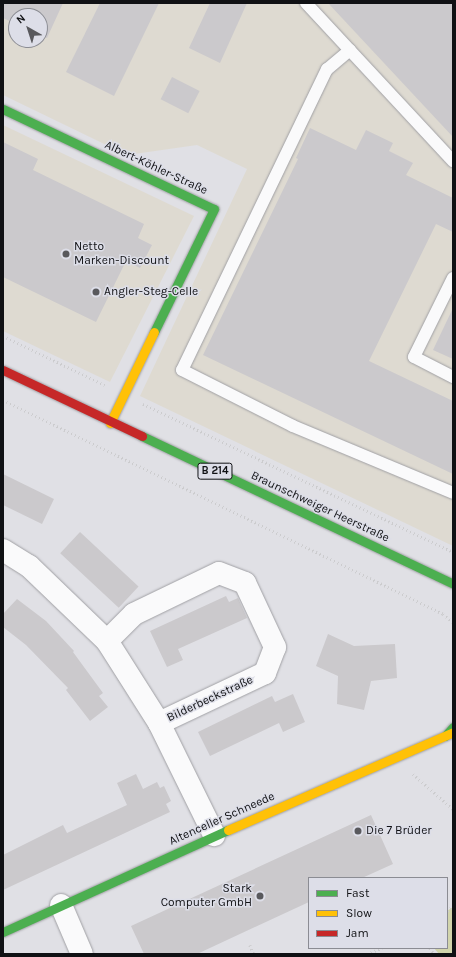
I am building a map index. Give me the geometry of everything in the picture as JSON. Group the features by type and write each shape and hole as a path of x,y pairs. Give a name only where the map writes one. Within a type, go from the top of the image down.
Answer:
{"main road":[{"name":"Albert-Köhler-Straße","path":"3,109 214,209 110,423"},
{"name":"Braunschweiger Heerstraße","path":"3,370 110,423 453,584"},
{"path":"450,734 453,727"},
{"name":"Altenceller Schneede","path":"3,932 214,835 450,734"}],"street":[{"name":"Bilderbeckstraße","path":"3,550 29,566 107,641 159,723 214,835"},
{"name":"Bilderbeckstraße","path":"107,641 134,614 219,573 245,583 274,647 264,673 159,723"},
{"path":"61,905 82,954"}],"lane":[{"path":"306,3 453,162"},
{"path":"350,50 327,69 182,370 293,426 453,493"},
{"path":"453,278 414,357 453,377"}],"path":[{"path":"3,336 453,552"},
{"path":"3,400 443,614 453,622"},
{"path":"393,758 453,809"},
{"path":"250,945 254,954"},
{"path":"367,954 380,949"}],"shaded area":[{"path":"3,3 453,3 453,546 140,396 247,169 197,145 127,155 3,95"},
{"path":"3,125 194,216 110,382 3,331"}],"green space":[{"path":"453,907 453,954 439,954 435,949 448,949 448,910"}],"building":[{"path":"3,3 63,3 48,36 48,8 8,8 8,20 3,18"},
{"path":"100,3 159,3 114,96 66,72"},
{"path":"210,3 247,3 220,63 189,48"},
{"path":"328,3 453,3 453,137"},
{"path":"172,77 200,91 188,113 161,99"},
{"path":"310,128 356,150 366,130 393,143 389,151 413,163 406,175 453,198 453,232 436,224 369,361 453,401 453,474 203,355 298,159 296,158"},
{"path":"3,142 38,159 33,170 144,224 138,238 152,245 140,268 126,261 96,322 3,277"},
{"path":"453,308 453,359 433,350"},
{"path":"3,474 54,499 42,524 3,505"},
{"path":"80,532 139,587 119,608 60,553"},
{"path":"226,596 229,602 238,598 247,618 178,649 183,660 167,667 150,631"},
{"path":"17,599 46,621 74,651 73,652 103,693 99,696 108,707 90,721 66,690 68,688 26,645 3,627 3,614"},
{"path":"328,634 354,646 395,644 397,678 371,681 364,710 337,704 338,676 316,666"},
{"path":"293,694 305,722 283,732 279,723 210,756 198,732 272,696 275,702"},
{"path":"136,774 143,789 157,782 160,788 164,786 171,801 166,804 170,812 3,890 3,855 63,825 67,833 127,805 117,783"},
{"path":"371,815 393,864 364,877 308,877 308,902 197,954 144,954 131,926"}],"traffic: fast":[{"path":"3,109 214,209 154,332"},
{"path":"142,436 453,584"},
{"path":"445,736 453,727"},
{"path":"3,932 228,830"}],"traffic: slow":[{"path":"110,423 154,332"},
{"path":"228,830 453,732"}],"traffic: jam":[{"path":"3,370 142,436"}],"place":[{"name":"Netto Marken-Discount","path":"66,254"},
{"name":"Angler-Steg-Celle","path":"96,292"},
{"name":"Die 7 Brüder","path":"358,831"},
{"name":"Stark Computer GmbH","path":"260,896"}]}
